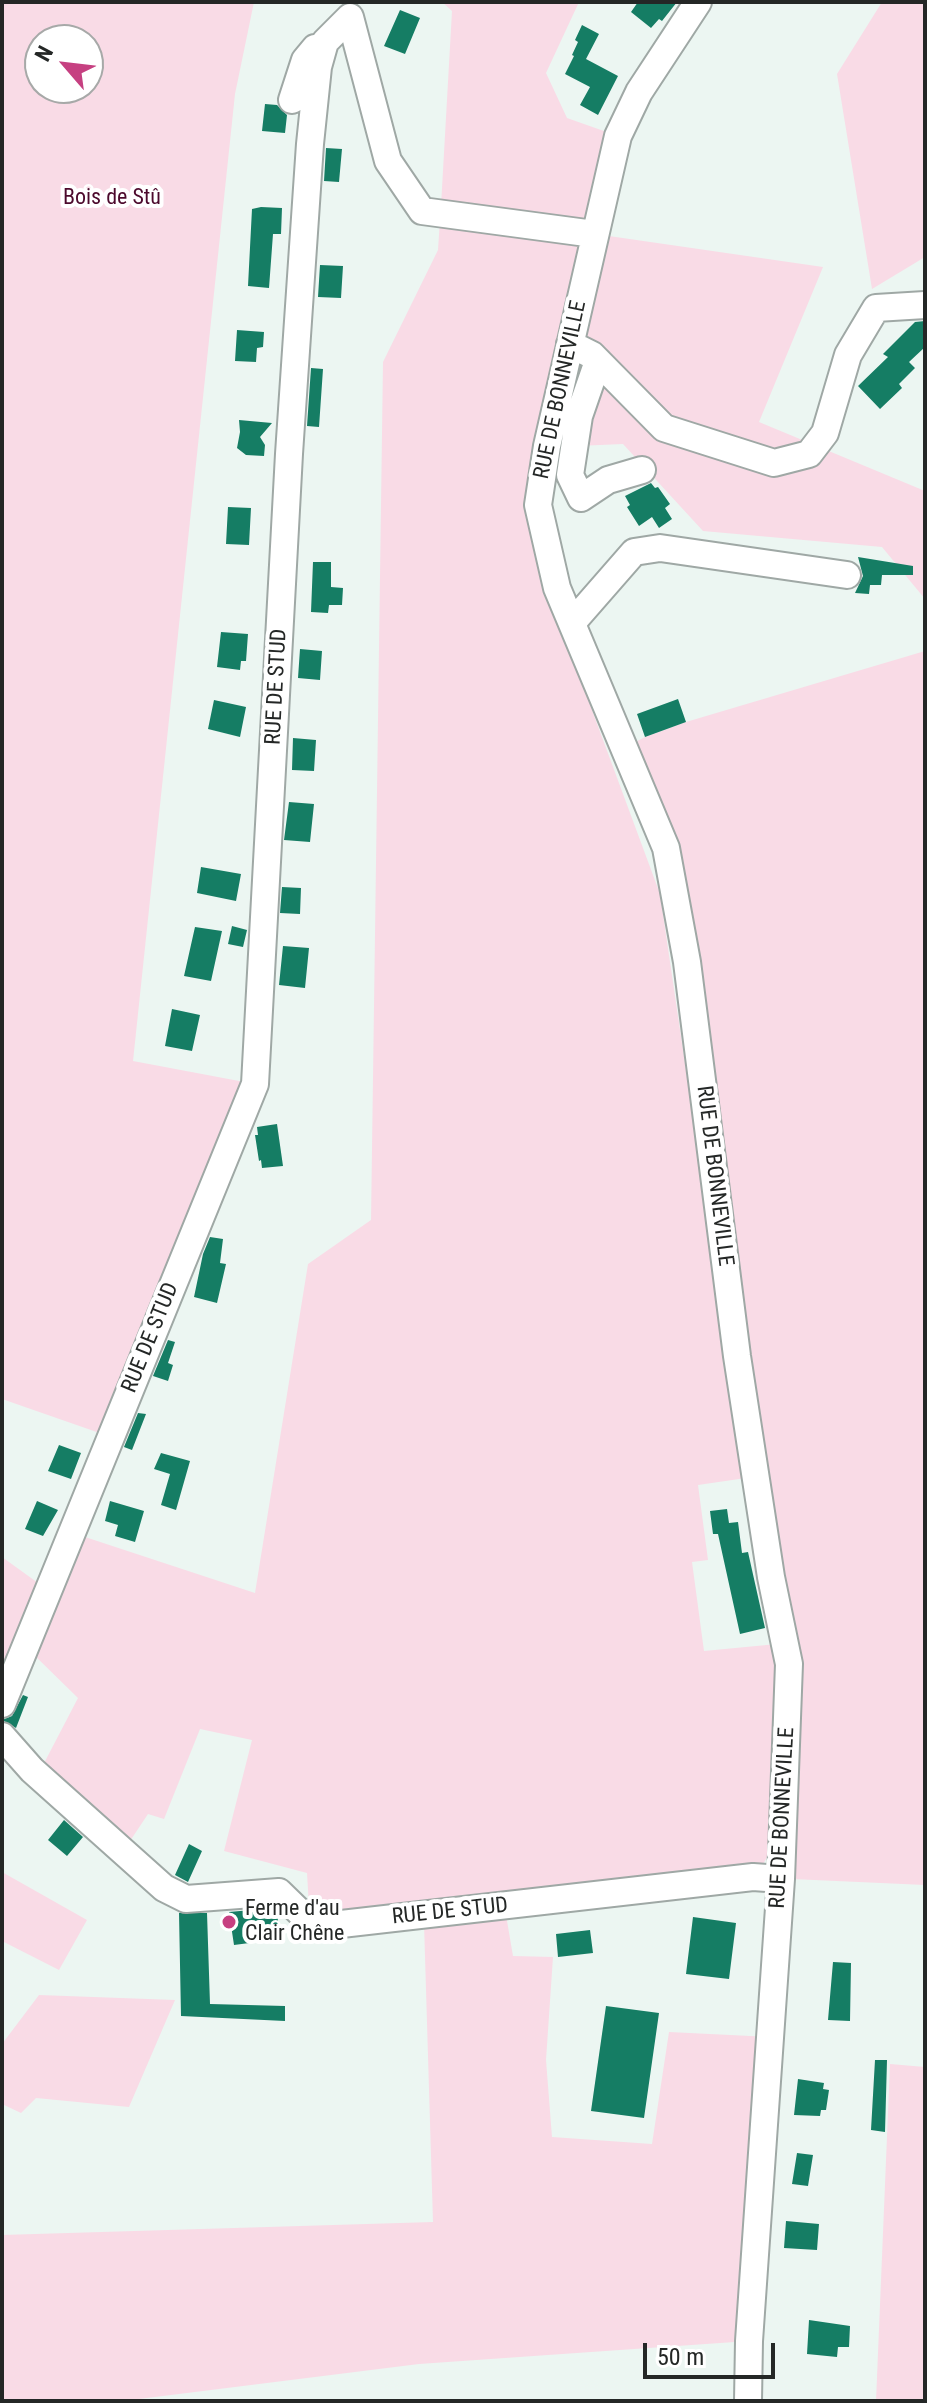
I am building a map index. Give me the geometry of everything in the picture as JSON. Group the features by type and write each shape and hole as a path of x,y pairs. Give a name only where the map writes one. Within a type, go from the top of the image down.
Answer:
{"street":[{"name":"RUE DE BONNEVILLE","path":"698,2 639,92 618,136 547,446 538,505 557,588 666,848 687,962 737,1356 771,1577 789,1664 781,1879 749,2341 748,2401"},
{"path":"292,100 311,50 325,42 350,17 388,161 422,211 594,234"},
{"name":"RUE DE STUD","path":"2,1704 255,1084 289,454 318,67 325,42"},
{"path":"570,344 592,355 664,428 774,463 809,454 825,433 848,355 876,308 925,305"},
{"path":"598,361 579,416 570,475 581,498 608,480 642,470"},
{"path":"572,623 634,552 660,548 847,575"},
{"name":"RUE DE STUD","path":"2,1736 32,1770 164,1888 186,1899 279,1892 315,1927 753,1877 781,1879"}],"green space":[{"name":"Bois de Stû","path":"2,2 254,2 235,94 133,1061 255,1084 111,1437 2,1399"},
{"path":"442,2 579,2 546,73 567,118 618,136 595,234 823,267 759,422 925,491 925,599 882,547 703,531 623,444 554,447 594,234 441,206 452,11"},
{"path":"882,2 925,2 925,257 872,289 837,74"},
{"path":"440,220 582,244 530,485 538,564 660,894 746,1478 698,1485 708,1560 692,1562 704,1651 777,1644 772,1848 761,1868 337,1918 309,1906 307,1873 224,1851 252,1740 200,1729 164,1819 148,1814 128,1844 41,1769 78,1698 31,1652 79,1535 255,1593 308,1264 371,1220 383,362 438,250"},
{"path":"925,651 925,1885 792,1879 783,1584 687,962 624,748 686,722"},
{"path":"2,1557 45,1588 2,1685"},
{"path":"2,1872 87,1920 59,1970 2,1941"},
{"path":"506,1915 513,1956 553,1957 546,2060 552,2137 652,2144 669,2032 771,2037 749,2341 419,2364 123,2401 2,2401 2,2235 433,2222 424,1923"},
{"path":"39,1995 175,2000 129,2107 36,2098 21,2113 2,2104 2,2044"},
{"path":"890,2064 925,2067 925,2401 876,2401"}],"building":[{"path":"638,2 677,2 662,21 659,19 651,28 631,12"},
{"path":"400,10 420,18 405,54 384,46"},
{"path":"582,25 599,34 586,59 618,76 598,115 580,105 590,87 565,74 574,56 578,42 575,40"},
{"path":"265,104 277,105 287,115 285,133 262,131"},
{"path":"326,148 342,149 339,182 324,181"},
{"path":"282,208 281,234 273,234 269,288 248,286 252,209"},
{"path":"320,265 343,266 341,298 318,297"},
{"path":"925,321 925,347 909,362 915,368 899,384 902,388 880,409 858,386 888,357 883,354 915,322"},
{"path":"237,330 264,332 263,347 257,348 256,362 235,361"},
{"path":"311,368 323,369 319,427 307,426"},
{"path":"239,420 272,423 260,437 265,445 264,456 246,455 237,448"},
{"path":"651,483 658,487 670,504 665,508 672,519 659,528 652,517 639,526 627,507 630,505 625,496"},
{"path":"228,507 251,508 249,545 226,544"},
{"path":"858,557 913,566 913,575 882,575 881,585 870,585 869,594 855,593 863,576"},
{"path":"313,562 331,562 331,587 343,588 342,605 329,605 328,613 311,612"},
{"path":"221,632 248,634 246,661 241,661 240,670 217,667"},
{"path":"300,649 322,651 320,680 298,678"},
{"path":"678,699 686,722 645,737 637,714"},
{"path":"214,700 246,707 240,737 208,729"},
{"path":"293,738 316,740 314,771 292,770"},
{"path":"289,802 314,804 310,842 284,840"},
{"path":"201,867 241,874 236,901 197,893"},
{"path":"282,887 301,888 300,914 280,913"},
{"path":"232,926 247,930 243,947 228,944"},
{"path":"195,927 222,931 211,981 184,976"},
{"path":"283,946 309,948 305,988 279,985"},
{"path":"172,1009 200,1015 192,1051 165,1046"},
{"path":"277,1124 283,1166 262,1168 255,1135 258,1135 257,1127"},
{"path":"210,1237 223,1239 220,1263 226,1264 217,1303 194,1297"},
{"path":"168,1340 175,1342 168,1363 173,1365 168,1381 153,1376"},
{"path":"138,1413 146,1414 132,1450 124,1447"},
{"path":"59,1445 81,1453 71,1479 48,1471"},
{"path":"161,1453 190,1461 176,1510 161,1505 170,1474 154,1469"},
{"path":"37,1501 58,1510 43,1536 25,1529"},
{"path":"110,1501 144,1511 135,1542 115,1536 118,1525 105,1521"},
{"path":"727,1509 729,1523 738,1522 742,1553 748,1552 765,1628 740,1634 718,1534 713,1534 710,1511"},
{"path":"23,1695 28,1697 16,1728 2,1720 12,1716"},
{"path":"64,1820 83,1837 67,1856 48,1840"},
{"path":"189,1844 202,1851 188,1882 175,1875"},
{"path":"273,1908 277,1912 280,1939 234,1945 229,1912"},
{"path":"179,1913 207,1913 210,2004 285,2006 285,2021 181,2016"},
{"path":"693,1917 736,1923 729,1979 686,1974"},
{"path":"590,1930 593,1953 558,1957 556,1934"},
{"path":"833,1962 851,1963 850,2021 828,2020"},
{"path":"606,2006 659,2013 644,2118 591,2111"},
{"path":"875,2060 887,2060 885,2132 871,2130"},
{"path":"798,2079 824,2083 823,2089 829,2090 826,2110 821,2110 820,2116 794,2115"},
{"path":"797,2153 813,2155 808,2186 792,2184"},
{"path":"786,2221 819,2224 817,2250 784,2248"},
{"path":"809,2320 850,2326 849,2347 838,2347 837,2357 807,2354"}],"place":[{"name":"Ferme d'au Clair Chêne","path":"229,1922"}]}
